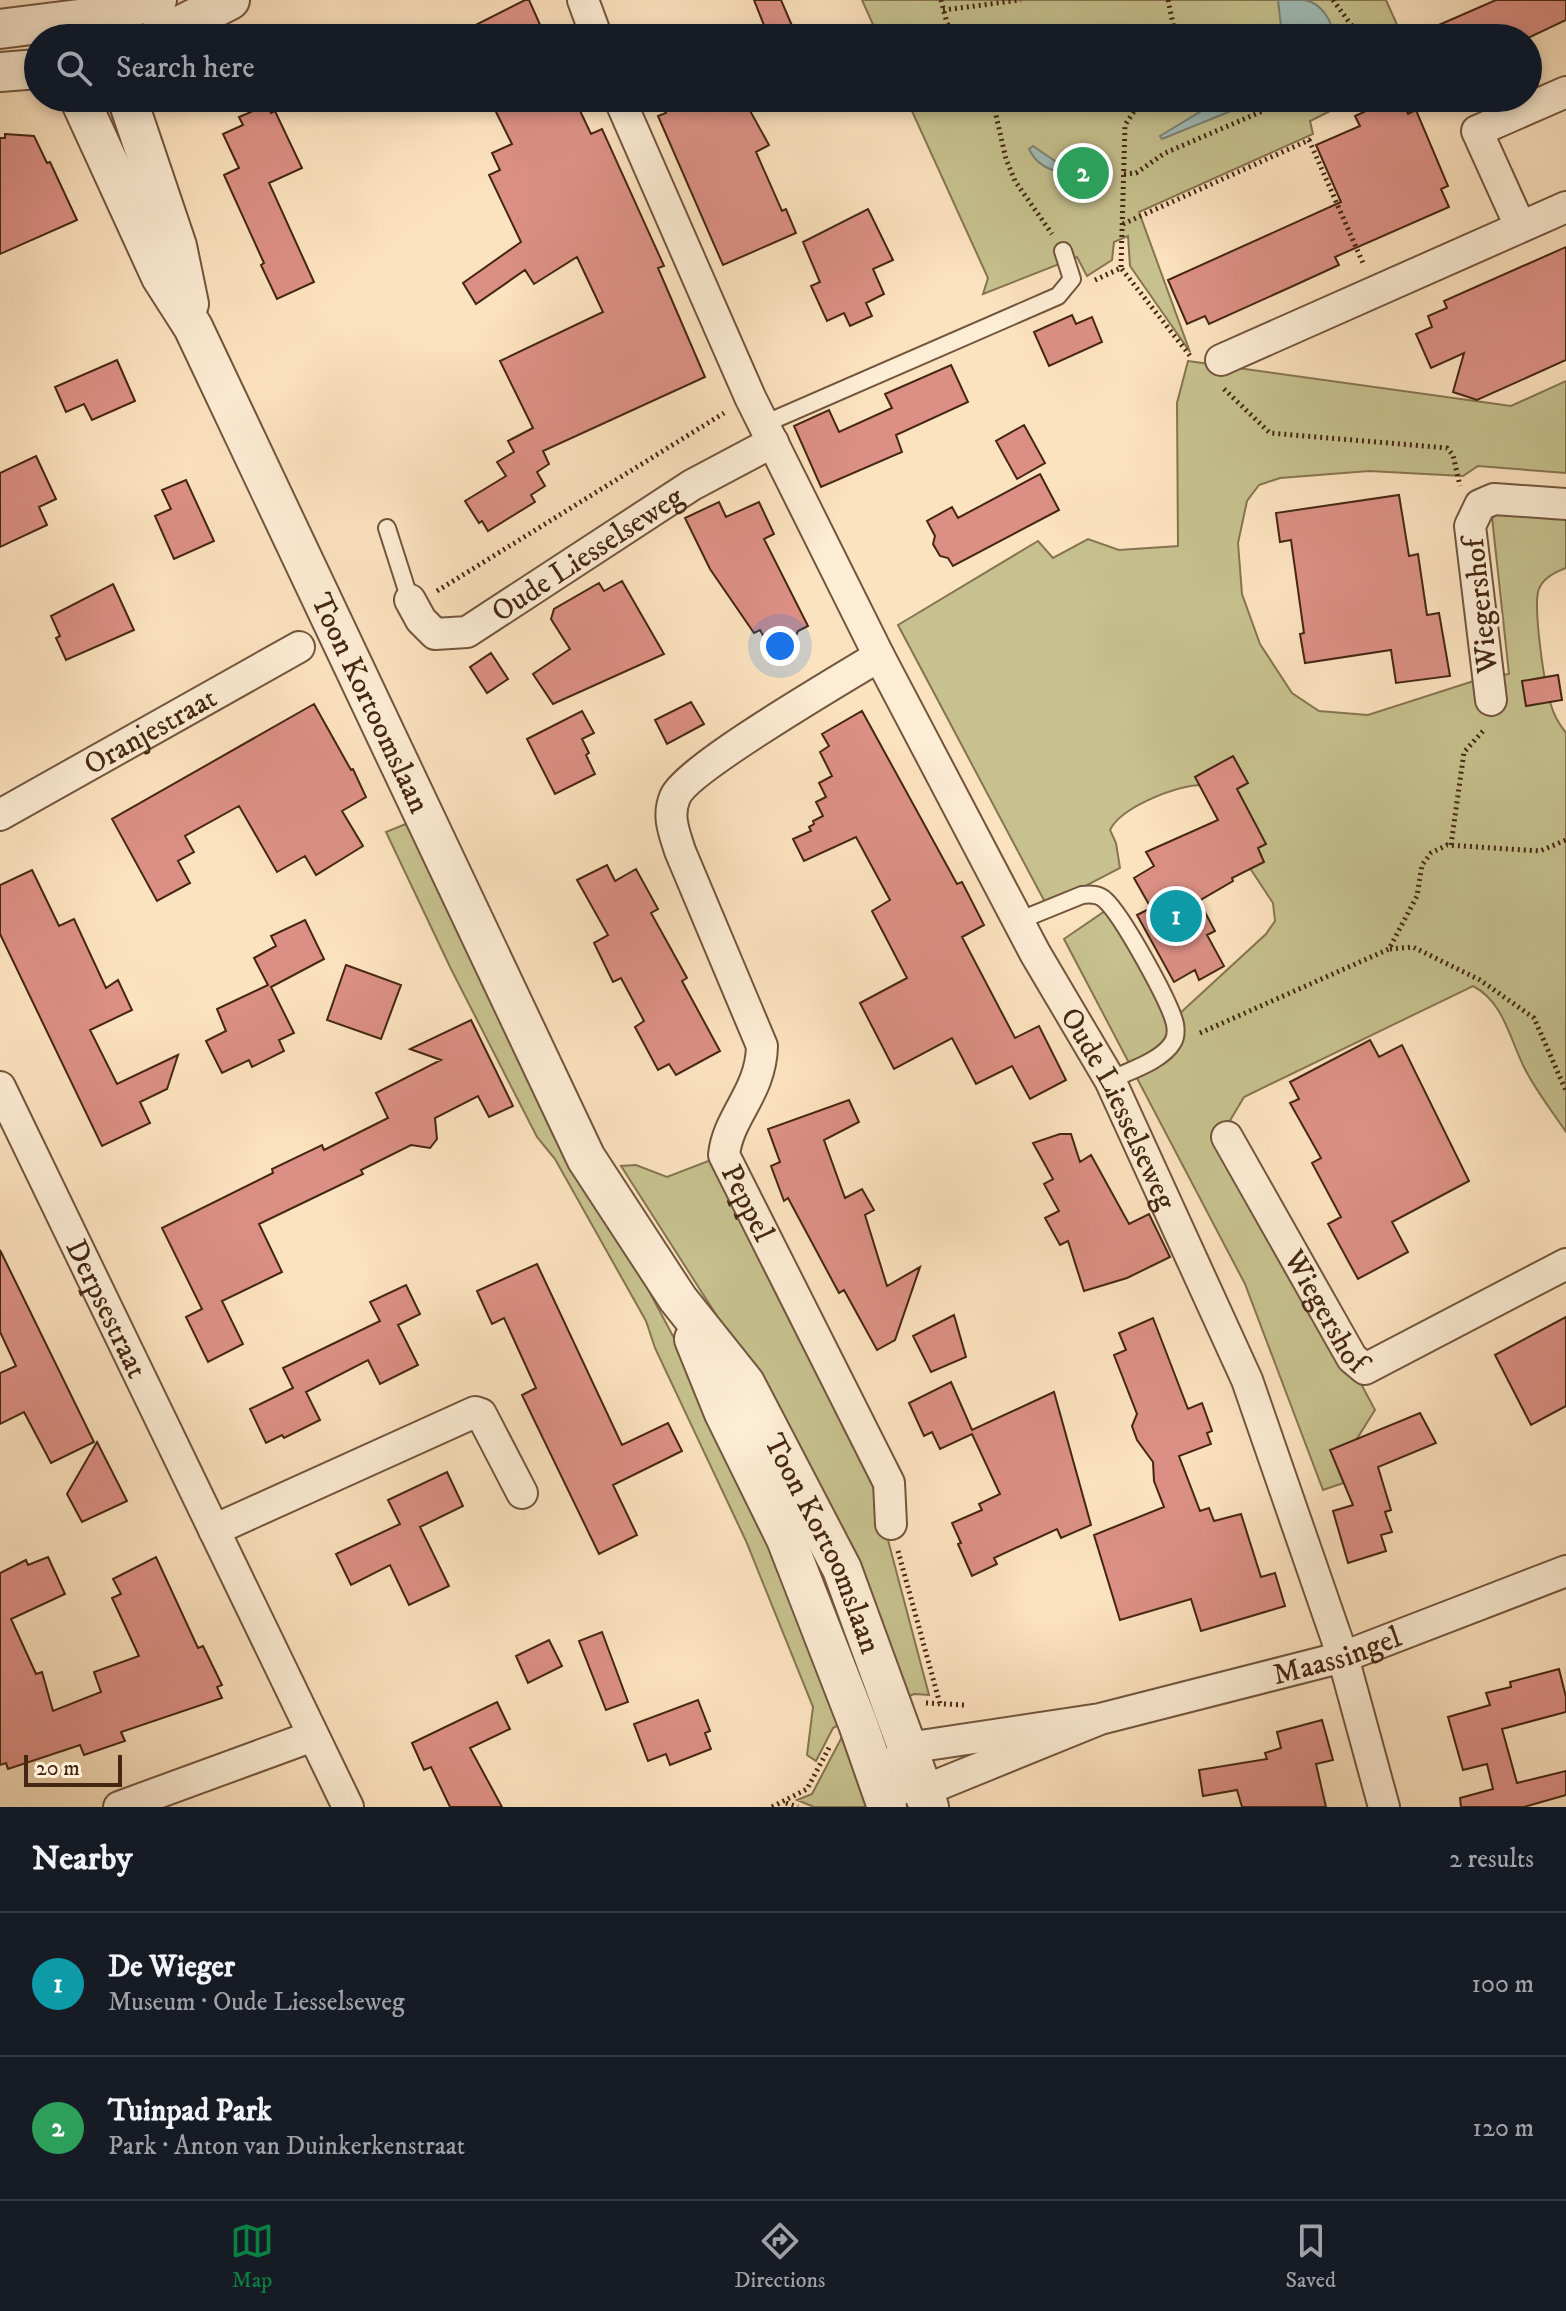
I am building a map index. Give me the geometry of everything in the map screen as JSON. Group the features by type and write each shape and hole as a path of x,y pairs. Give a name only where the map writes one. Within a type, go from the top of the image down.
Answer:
{"street":[{"path":"109,24 157,0"},
{"path":"183,24 230,0"},
{"path":"583,0 592,24"},
{"path":"0,29 24,30"},
{"path":"0,72 24,70"},
{"path":"1542,103 1566,92"},
{"name":"Toon Kortoomslaan","path":"85,112 161,277 193,327 586,1158 678,1299 745,1383 835,1556 926,1799"},
{"path":"132,112 177,246 193,327"},
{"name":"Oude Liesselseweg","path":"625,112 750,397 879,656 1018,921 1110,1080 1247,1380 1343,1657 1384,1807"},
{"path":"1520,112 1477,131 1520,226"},
{"path":"1213,369 1375,290 1566,207"},
{"name":"Oude Liesselseweg","path":"410,600 421,620 435,634 467,632 768,433"},
{"name":"Wiegershof","path":"1491,700 1470,526 1480,505 1494,499 1566,504"},
{"name":"Oranjestraat","path":"0,815 299,647"},
{"name":"Peppel","path":"879,656 705,766 676,794 670,820 680,851 762,1046 762,1066 725,1142 724,1155 889,1483 891,1524"},
{"name":"Derpsestraat","path":"0,1087 348,1807"},
{"name":"Wiegershof","path":"1227,1137 1352,1358 1365,1369 1566,1264"},
{"name":"Toon Kortoomslaan","path":"678,1299 724,1413 786,1539 883,1794"},
{"path":"214,1530 475,1412 481,1414 522,1493"},
{"name":"Maassingel","path":"907,1748 1100,1719 1343,1657 1566,1571"},
{"name":"Maassingel","path":"926,1799 1100,1719"},
{"path":"119,1807 313,1736"},
{"path":"907,1748 883,1794 926,1799"}],"lane":[{"path":"1058,296 1072,279 1063,251"},
{"name":"Oude Liesselseweg","path":"768,433 1058,296"},
{"path":"387,528 410,600"},
{"path":"1018,921 1082,895 1103,898 1121,918 1170,1009 1175,1039 1166,1052 1110,1080"}],"path":[{"path":"941,0 949,24"},
{"path":"943,10 1021,0"},
{"path":"1168,0 1173,24"},
{"path":"1333,0 1351,24"},
{"path":"995,112 1006,159 1015,181 1063,251"},
{"path":"1134,112 1125,125 1121,268 1270,433 1447,448 1453,455 1463,499 1474,517"},
{"path":"1124,174 1136,173 1165,153 1260,112"},
{"path":"1123,224 1309,140 1375,290"},
{"path":"1058,296 1121,268"},
{"name":"Oude Liesselseweg","path":"410,600 441,590 750,397"},
{"path":"1451,845 1464,752 1490,723 1491,700"},
{"path":"1389,949 1417,896 1422,865 1431,853 1451,845 1540,851 1566,840"},
{"path":"1175,1027 1200,1033 1389,949 1413,947 1480,980 1534,1018 1566,1091"},
{"path":"891,1524 940,1704"},
{"path":"772,1807 807,1789 838,1732 858,1724"},
{"path":"785,1802 798,1807"}],"shaded area":[{"path":"862,0 1386,0 1397,24 873,24"},
{"path":"912,112 1328,112 1310,121 1313,134 1139,212 1190,352 1130,266 1128,236 1114,242 1112,260 1087,276 1077,257 983,294 988,278"},
{"path":"1188,361 1511,406 1566,381 1566,473 1478,466 1463,476 1369,471 1280,478 1259,485 1247,501 1238,543 1242,594 1260,644 1292,693 1319,711 1368,715 1483,678 1509,674 1491,508 1566,508 1566,568 1542,583 1538,592 1537,615 1548,695 1555,716 1566,733 1566,1132 1529,1077 1499,1012 1484,993 1473,986 1244,1097 1225,1129 1375,1410 1348,1453 1355,1479 1323,1490 1245,1284 1064,939 1108,909 1177,1016 1266,934 1275,921 1273,903 1230,838 1203,785 1165,793 1126,813 1110,830 1116,843 1120,868 1047,906 898,625 1038,541 1053,558 1088,539 1119,550 1178,546 1177,403"},
{"path":"408,823 599,1197 724,1432 844,1722 833,1728 816,1761 807,1755 813,1707 746,1541 655,1348 646,1321 555,1159 537,1137 451,969 386,832"},
{"path":"711,1160 885,1485 884,1525 929,1695 914,1694 905,1698 747,1363 621,1166 636,1165 667,1177"},
{"path":"843,1735 876,1807 814,1807 797,1800 812,1794"}],"water":[{"path":"1278,0 1310,2 1321,9 1330,24 1281,24"},
{"path":"1200,112 1229,112 1162,139 1160,136"},
{"path":"1033,146 1066,166 1105,165 1107,168 1075,173 1053,170 1035,159 1029,149"}],"building":[{"path":"529,0 540,24 478,24"},
{"path":"754,0 781,0 791,24 763,24"},
{"path":"1496,0 1566,0 1566,20 1542,31 1542,24 1441,24"},
{"path":"251,112 275,112 302,168 269,183 314,282 277,299 224,175 239,168 223,134 243,125 239,117"},
{"path":"496,112 581,112 591,134 602,129 664,266 658,268 705,377 543,451 549,464 537,472 545,486 531,495 535,502 488,531 465,501 506,476 497,462 514,452 508,441 533,428 500,361 603,312 577,257 534,284 525,270 476,304 463,283 521,242 489,175 500,170 492,153 512,144"},
{"path":"751,112 769,145 756,152 782,211 786,209 796,233 723,265 658,116 666,113"},
{"path":"1364,112 1417,112 1448,186 1441,189 1449,207 1335,257 1339,265 1209,324 1205,316 1187,324 1168,280 1341,202 1316,145 1360,126 1355,116"},
{"path":"5,134 34,136 77,220 0,254 0,138 5,138"},
{"path":"868,209 893,260 873,269 884,294 866,303 872,316 850,326 844,313 827,321 811,286 820,282 803,242"},
{"path":"1566,247 1566,360 1477,400 1453,392 1464,353 1431,368 1416,334 1432,327 1428,316 1447,308 1444,301"},
{"path":"1072,315 1076,324 1092,317 1102,342 1049,366 1034,332"},
{"path":"117,360 135,401 92,420 84,404 66,412 55,387"},
{"path":"951,365 968,402 896,435 902,452 821,487 794,426 829,410 839,432 892,408 885,394"},
{"path":"1024,425 1045,463 1017,479 996,441"},
{"path":"36,456 56,499 39,507 47,525 0,547 0,473"},
{"path":"1040,474 1059,510 953,566 948,558 940,556 927,521 952,507 958,518"},
{"path":"186,480 214,541 174,559 155,516 171,509 162,490"},
{"path":"1399,495 1409,556 1418,554 1427,615 1439,613 1450,676 1396,683 1391,650 1305,663 1291,540 1280,542 1276,513"},
{"path":"719,502 726,517 759,502 774,534 764,539 808,626 798,631 792,645 780,647 768,644 760,630 754,633 710,569 685,518"},
{"path":"622,581 664,654 553,704 533,674 570,649 551,619 554,609 599,583 604,591"},
{"path":"113,584 134,630 66,660 51,616"},
{"path":"491,653 508,679 487,693 470,667"},
{"path":"1558,675 1562,700 1526,706 1522,681"},
{"path":"691,702 704,724 667,744 655,720"},
{"path":"314,704 366,797 342,811 363,846 316,875 305,856 277,872 239,806 185,836 194,852 178,861 190,883 157,901 112,819"},
{"path":"582,711 594,733 582,739 595,774 555,794 527,739"},
{"path":"862,711 957,884 962,882 984,925 962,937 1015,1038 1039,1026 1066,1080 1030,1099 1012,1066 976,1084 952,1038 894,1069 860,1003 907,978 872,911 890,900 856,837 804,861 793,839 811,831 809,827 814,824 813,821 823,816 816,802 826,797 819,783 832,776 820,752 829,746 822,734"},
{"path":"1233,756 1248,783 1237,789 1266,844 1258,848 1264,862 1232,878 1233,881 1199,901 1215,931 1207,935 1224,966 1199,980 1195,970 1174,982 1137,915 1151,908 1134,878 1154,866 1146,852 1218,820 1195,777"},
{"path":"607,865 615,881 636,869 658,909 651,913 687,978 682,981 720,1051 676,1075 669,1064 658,1070 635,1027 644,1021 621,978 613,982 594,943 608,935 577,880"},
{"path":"32,870 59,926 74,919 106,988 118,980 132,1010 90,1030 117,1084 178,1055 167,1089 140,1102 150,1123 102,1146 0,934 0,885"},
{"path":"305,920 324,959 271,987 294,1033 279,1040 284,1051 252,1067 249,1060 222,1073 206,1041 226,1031 217,1009 268,985 254,958 276,946 271,936"},
{"path":"346,965 401,985 381,1039 327,1020"},
{"path":"471,1020 513,1106 489,1117 478,1096 435,1118 437,1139 430,1148 411,1145 361,1170 363,1174 259,1224 282,1272 222,1301 243,1344 208,1362 186,1317 202,1309 162,1228 273,1173 272,1169 322,1145 324,1150 388,1118 376,1093 441,1060 410,1049"},
{"path":"1370,1040 1379,1057 1402,1045 1469,1181 1392,1222 1408,1252 1358,1279 1328,1224 1341,1217 1312,1163 1321,1158 1290,1103 1299,1099 1290,1082"},
{"path":"849,1100 859,1122 824,1140 845,1198 862,1189 874,1210 865,1215 887,1286 920,1267 895,1340 877,1350 844,1290 839,1293 788,1198 784,1201 771,1166 780,1162 768,1129"},
{"path":"1060,1134 1071,1134 1080,1162 1091,1155 1129,1224 1149,1214 1170,1257 1127,1278 1084,1291 1068,1241 1060,1245 1045,1218 1059,1211 1044,1184 1053,1179 1033,1143"},
{"path":"0,1250 94,1442 51,1463 24,1412 0,1424 0,1373 16,1366 0,1332"},
{"path":"537,1264 622,1445 668,1423 682,1451 613,1485 637,1535 599,1554 522,1395 536,1388 504,1318 492,1324 477,1291"},
{"path":"406,1285 420,1314 398,1325 418,1365 380,1384 368,1360 306,1392 320,1420 284,1438 282,1435 266,1443 250,1409 293,1388 283,1368 380,1321 370,1302"},
{"path":"954,1315 966,1357 931,1372 913,1336"},
{"path":"1566,1317 1566,1406 1531,1425 1495,1355"},
{"path":"1153,1318 1188,1409 1202,1403 1212,1431 1207,1433 1211,1444 1179,1456 1200,1511 1209,1508 1214,1521 1241,1514 1261,1577 1275,1573 1285,1606 1201,1631 1191,1599 1120,1620 1094,1535 1164,1507 1154,1481 1153,1462 1137,1440 1132,1426 1137,1414 1114,1355 1126,1350 1119,1333"},
{"path":"951,1382 972,1430 1054,1392 1091,1525 1061,1538 1057,1529 994,1558 997,1564 972,1576 952,1523 982,1510 979,1504 1000,1494 972,1434 940,1449 932,1432 924,1436 909,1403"},
{"path":"1420,1413 1436,1443 1378,1467 1391,1510 1385,1512 1392,1532 1381,1535 1386,1551 1348,1563 1333,1511 1353,1505 1330,1450"},
{"path":"97,1442 127,1501 82,1522 67,1494"},
{"path":"447,1472 463,1506 420,1527 449,1586 409,1605 390,1565 351,1585 336,1554 400,1524 388,1500"},
{"path":"48,1557 65,1594 11,1619 36,1674 42,1672 53,1711 101,1692 94,1672 139,1656 112,1598 121,1594 113,1579 156,1557 198,1648 203,1646 222,1685 217,1687 222,1698 121,1732 125,1741 84,1755 80,1745 8,1769 6,1763 0,1765 0,1573 26,1560 28,1565"},
{"path":"602,1632 628,1702 606,1710 579,1641"},
{"path":"549,1640 562,1666 528,1683 516,1656"},
{"path":"1559,1669 1566,1697 1566,1712 1502,1729 1517,1783 1566,1771 1566,1795 1524,1807 1461,1807 1460,1798 1493,1789 1487,1764 1463,1770 1448,1717 1490,1705 1486,1693 1511,1687 1510,1682"},
{"path":"698,1700 710,1731 705,1733 711,1749 670,1765 666,1754 648,1761 634,1724"},
{"path":"497,1702 510,1729 470,1748 502,1807 450,1807 431,1767 424,1770 412,1743"},
{"path":"1322,1720 1333,1760 1316,1764 1326,1807 1242,1807 1237,1790 1203,1796 1199,1770 1267,1759 1265,1753 1281,1748 1277,1732"}],"place":[{"name":"Tuinpad Park","path":"1083,173"},
{"name":"De Wieger","path":"1176,916"}]}
